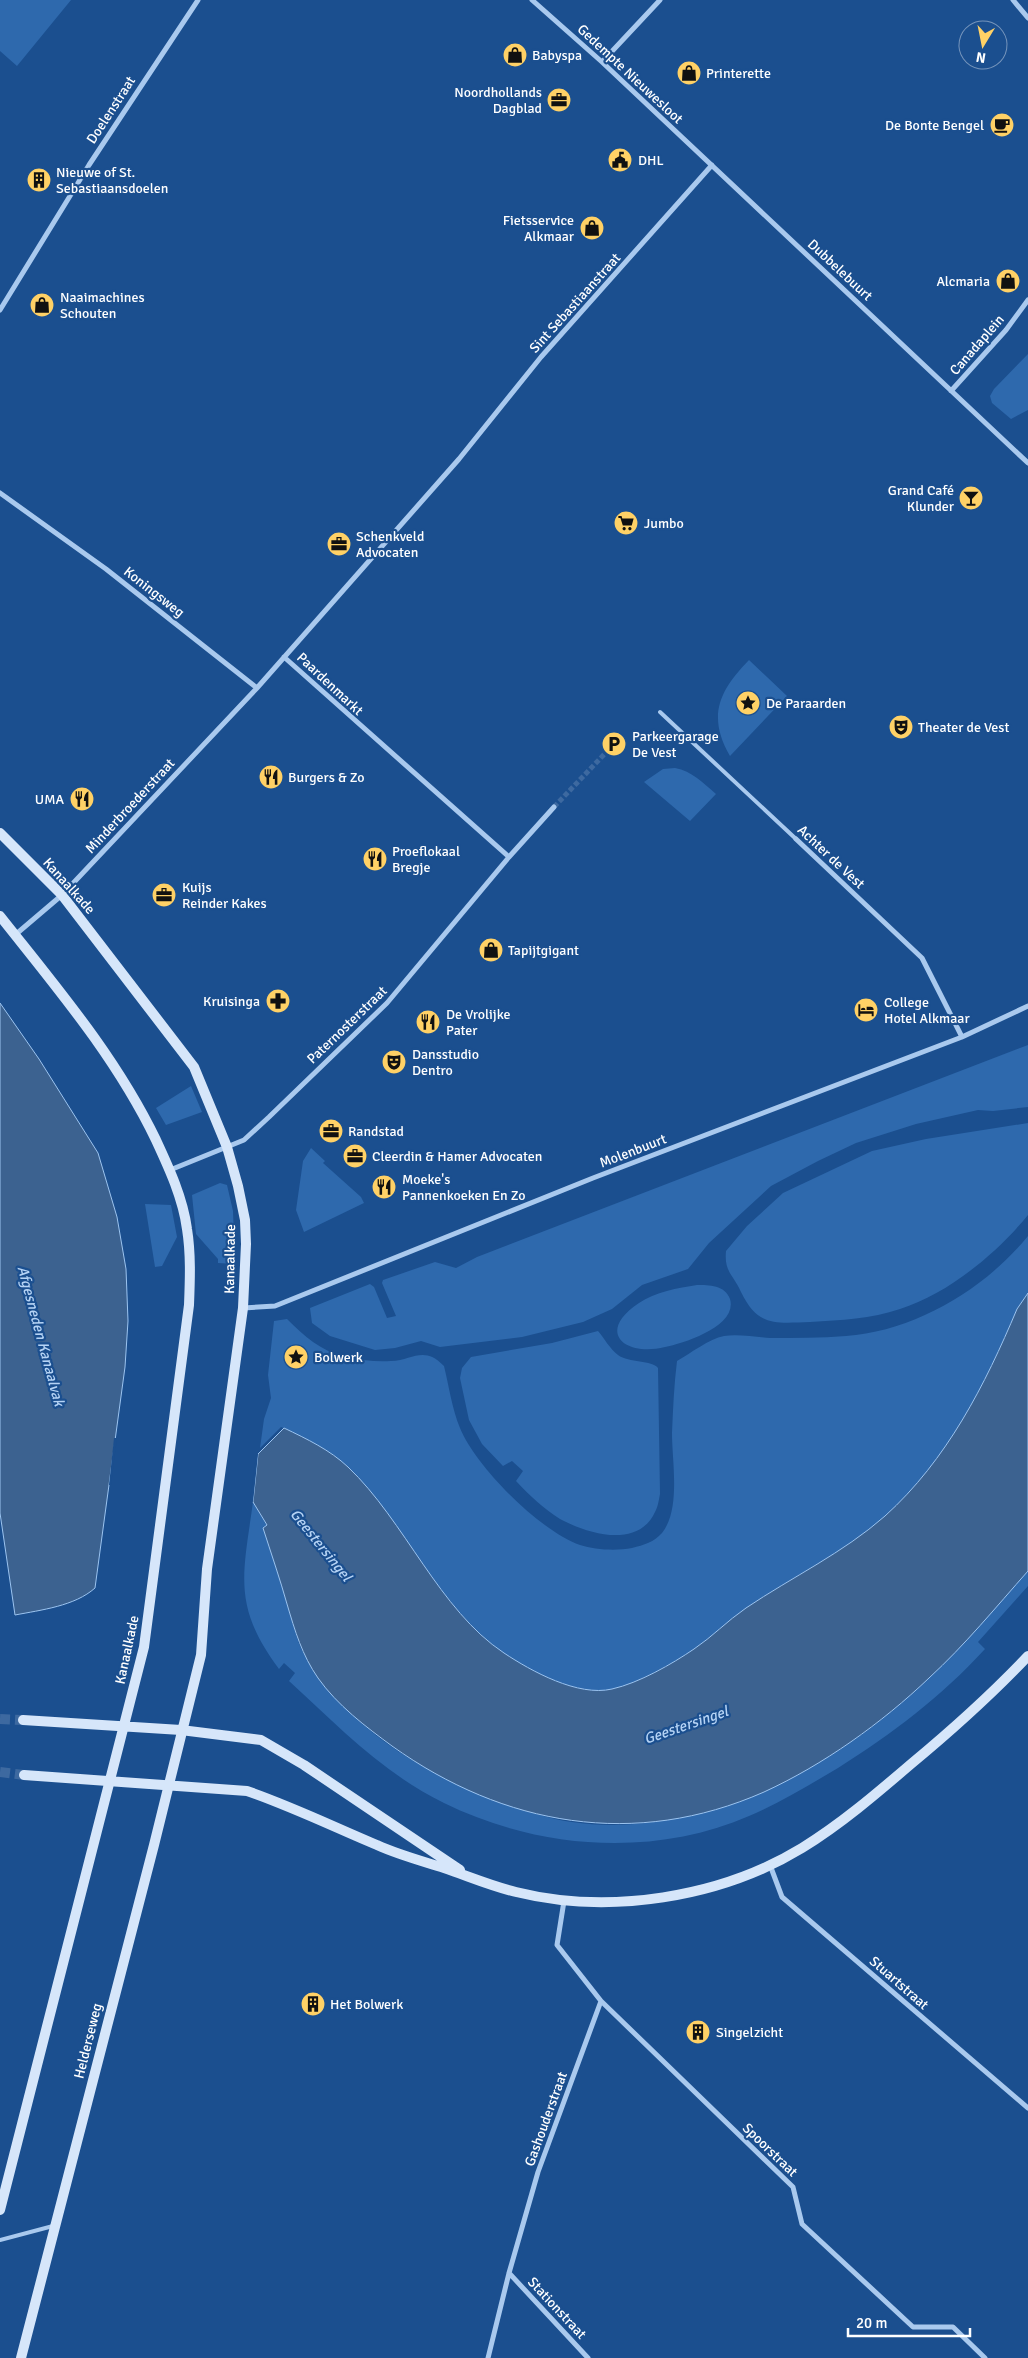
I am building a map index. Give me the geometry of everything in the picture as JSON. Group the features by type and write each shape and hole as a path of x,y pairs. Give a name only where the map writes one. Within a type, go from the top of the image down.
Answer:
{"main road":[{"name":"Kanaalkade","path":"0,833 62,895 194,1066 227,1147 245,1220 246,1268 243,1308 207,1569 201,1655 181,1730"},
{"name":"Kanaalkade","path":"0,916 98,1040 137,1101 170,1170 187,1228 190,1274 189,1305 170,1444 166,1492 144,1647 123,1726"},
{"path":"24,1775 246,1790 273,1799 380,1847 518,1892 564,1901 615,1901 668,1897 722,1884 770,1865 802,1848 875,1794 970,1715 1028,1656"},
{"path":"23,1720 181,1730 261,1740 304,1765 471,1877"},
{"path":"0,2210 123,1726"},
{"name":"Helderseweg","path":"21,2358 169,1786 181,1730"}],"street":[{"name":"Doelenstraat","path":"0,310 89,164 198,0"},
{"name":"Gedempte Nieuwesloot","path":"532,0 602,62 712,166"},
{"path":"602,62 660,0"},
{"path":"1013,0 1028,18"},
{"name":"Dubbelebuurt","path":"712,166 951,391"},
{"name":"Sint Sebastiaanstraat","path":"458,459 541,357 712,166"},
{"name":"Canadaplein","path":"1028,300 1006,330 951,391 1028,463"},
{"name":"Paardenmarkt","path":"458,459 284,657 509,857"},
{"name":"Koningsweg","path":"0,493 106,569 257,688"},
{"path":"257,688 284,657"},
{"name":"Minderbroederstraat","path":"15,935 62,895 257,688"},
{"path":"509,857 554,807"},
{"name":"Achter de Vest","path":"796,840 922,958 962,1037"},
{"name":"Paternosterstraat","path":"170,1170 244,1140 269,1117 387,1003 509,857"},
{"name":"Molenbuurt","path":"243,1308 275,1306 593,1178 962,1037 1028,1006"},
{"name":"Stuartstraat","path":"770,1865 782,1898 1028,2108"},
{"path":"564,1901 557,1945 601,2001"},
{"name":"Gashouderstraat","path":"488,2358 509,2272 538,2172 601,2001"},
{"name":"Spoorstraat","path":"601,2001 793,2187 802,2224 913,2326 953,2327 985,2358"},
{"name":"Stationstraat","path":"509,2272 588,2358"}],"lane":[{"name":"Achter de Vest","path":"660,712 796,840"},
{"path":"0,2240 55,2225"}],"shaded area":[{"path":"0,0 71,0 17,66 0,51"},
{"path":"1028,354 1028,410 1011,419 992,403 990,396 994,389"},
{"path":"749,660 787,696 730,756 719,728 718,716 720,705 730,682"},
{"path":"675,768 692,775 716,794 690,821 644,782 663,769"},
{"path":"1028,1045 1028,1107 993,1111 978,1110 916,1124 856,1143 818,1161 771,1186 709,1243 688,1269 642,1285 612,1309 583,1322 522,1337 440,1347 421,1341 395,1348 375,1350 330,1336 312,1323 310,1308 370,1284 374,1287 387,1318 396,1316 382,1283 383,1280 435,1262 456,1268 477,1257"},
{"path":"191,1086 202,1112 166,1125 156,1108"},
{"path":"1028,1123 1028,1215 1002,1244 953,1283 918,1302 900,1309 878,1315 833,1321 777,1322 761,1317 747,1303 726,1264 726,1251 747,1226 783,1193 872,1151 926,1139"},
{"path":"311,1148 325,1161 323,1163 361,1197 364,1203 304,1232 296,1210 303,1161"},
{"path":"220,1183 227,1185 233,1211 235,1264 218,1263 218,1259 196,1234 192,1195"},
{"path":"145,1204 171,1205 177,1237 162,1266 155,1267"},
{"path":"1028,1236 1028,1293 1017,1309 992,1365 962,1420 927,1472 884,1517 851,1542 745,1609 689,1652 655,1672 620,1688 597,1691 569,1685 540,1674 502,1652 485,1638 453,1605 386,1512 352,1471 315,1444 281,1427 260,1448 264,1419 271,1398 268,1375 274,1321 287,1319 313,1342 328,1351 345,1357 385,1361 399,1360 418,1355 430,1356 444,1366 455,1413 468,1444 494,1478 511,1496 547,1526 564,1538 580,1545 606,1550 636,1547 652,1541 662,1533 672,1511 674,1485 672,1433 677,1361 706,1343 724,1336 741,1335 770,1338 837,1337 898,1326 947,1304 970,1290 1011,1255"},
{"path":"697,1285 721,1288 728,1294 730,1309 726,1317 718,1325 708,1332 684,1342 665,1347 638,1348 620,1340 617,1332 619,1324 626,1314 639,1303 659,1293"},
{"path":"598,1331 618,1355 623,1358 655,1365 658,1368 659,1501 656,1510 647,1524 637,1531 625,1534 598,1533 571,1525 554,1515 531,1497 516,1481 523,1471 512,1461 503,1466 482,1444 469,1420 460,1378 462,1368 471,1357 552,1343"},
{"path":"253,1502 267,1526 263,1527 302,1650 321,1681 341,1703 362,1724 386,1742 436,1774 520,1808 551,1818 572,1822 615,1825 659,1821 703,1812 746,1798 788,1779 828,1757 865,1732 899,1705 950,1657 1028,1571 1028,1586 978,1642 985,1649 951,1683 897,1728 838,1768 761,1811 712,1829 674,1838 635,1842 595,1843 556,1838 518,1830 480,1818 444,1803 401,1778 382,1764 289,1681 295,1673 284,1663 279,1669 264,1647 247,1608 244,1570"}],"water":[{"name":"Afgesneden Kanaalvak","path":"0,1003 39,1059 98,1153 117,1217 126,1269 128,1321 125,1367 95,1588 68,1603 15,1615 0,1513"},
{"name":"Geestersingel","path":"1028,1293 1028,1571 955,1652 892,1711 830,1756 764,1792 716,1810 667,1820 619,1824 572,1820 525,1811 479,1795 435,1773 392,1746 362,1723 334,1697 318,1678 303,1652 263,1528 267,1525 253,1502 258,1454 284,1428 326,1450 348,1467 387,1513 460,1613 481,1635 515,1660 555,1681 585,1689 612,1689 644,1678 685,1655 746,1608 852,1542 885,1516 907,1494 946,1446 978,1393 1017,1309"}],"pier":[{"path":"114,1438 117,1438 111,1485 109,1485"},
{"path":"256,1454 258,1454 253,1502 250,1501"}],"tunnel":[{"path":"554,807 614,744"},
{"path":"0,1719 23,1720"},
{"path":"0,1772 24,1775"}],"place":[{"name":"Babyspa","path":"515,55"},
{"name":"Printerette","path":"689,73"},
{"name":"Noordhollands Dagblad","path":"559,100"},
{"name":"De Bonte Bengel","path":"1002,125"},
{"name":"DHL","path":"620,160"},
{"name":"Nieuwe of St. Sebastiaansdoelen","path":"39,180"},
{"name":"Fietsservice Alkmaar","path":"592,228"},
{"name":"Alcmaria","path":"1008,281"},
{"name":"Naaimachines Schouten","path":"42,305"},
{"name":"Grand Café Klunder","path":"971,498"},
{"name":"Jumbo","path":"626,523"},
{"name":"Schenkveld Advocaten","path":"339,544"},
{"name":"De Paraarden","path":"748,703"},
{"name":"Theater de Vest","path":"901,727"},
{"name":"Parkeergarage De Vest","path":"614,744"},
{"name":"Burgers & Zo","path":"271,777"},
{"name":"UMA","path":"82,799"},
{"name":"Proeflokaal Bregje","path":"375,859"},
{"name":"Kuijs Reinder Kakes","path":"164,895"},
{"name":"Tapijtgigant","path":"491,950"},
{"name":"Kruisinga","path":"278,1001"},
{"name":"College Hotel Alkmaar","path":"866,1010"},
{"name":"De Vrolijke Pater","path":"428,1022"},
{"name":"Dansstudio Dentro","path":"394,1062"},
{"name":"Randstad","path":"331,1131"},
{"name":"Cleerdin & Hamer Advocaten","path":"355,1156"},
{"name":"Moeke's Pannenkoeken En Zo","path":"384,1187"},
{"name":"Bolwerk","path":"296,1357"},
{"name":"Het Bolwerk","path":"313,2004"},
{"name":"Singelzicht","path":"698,2032"}]}
